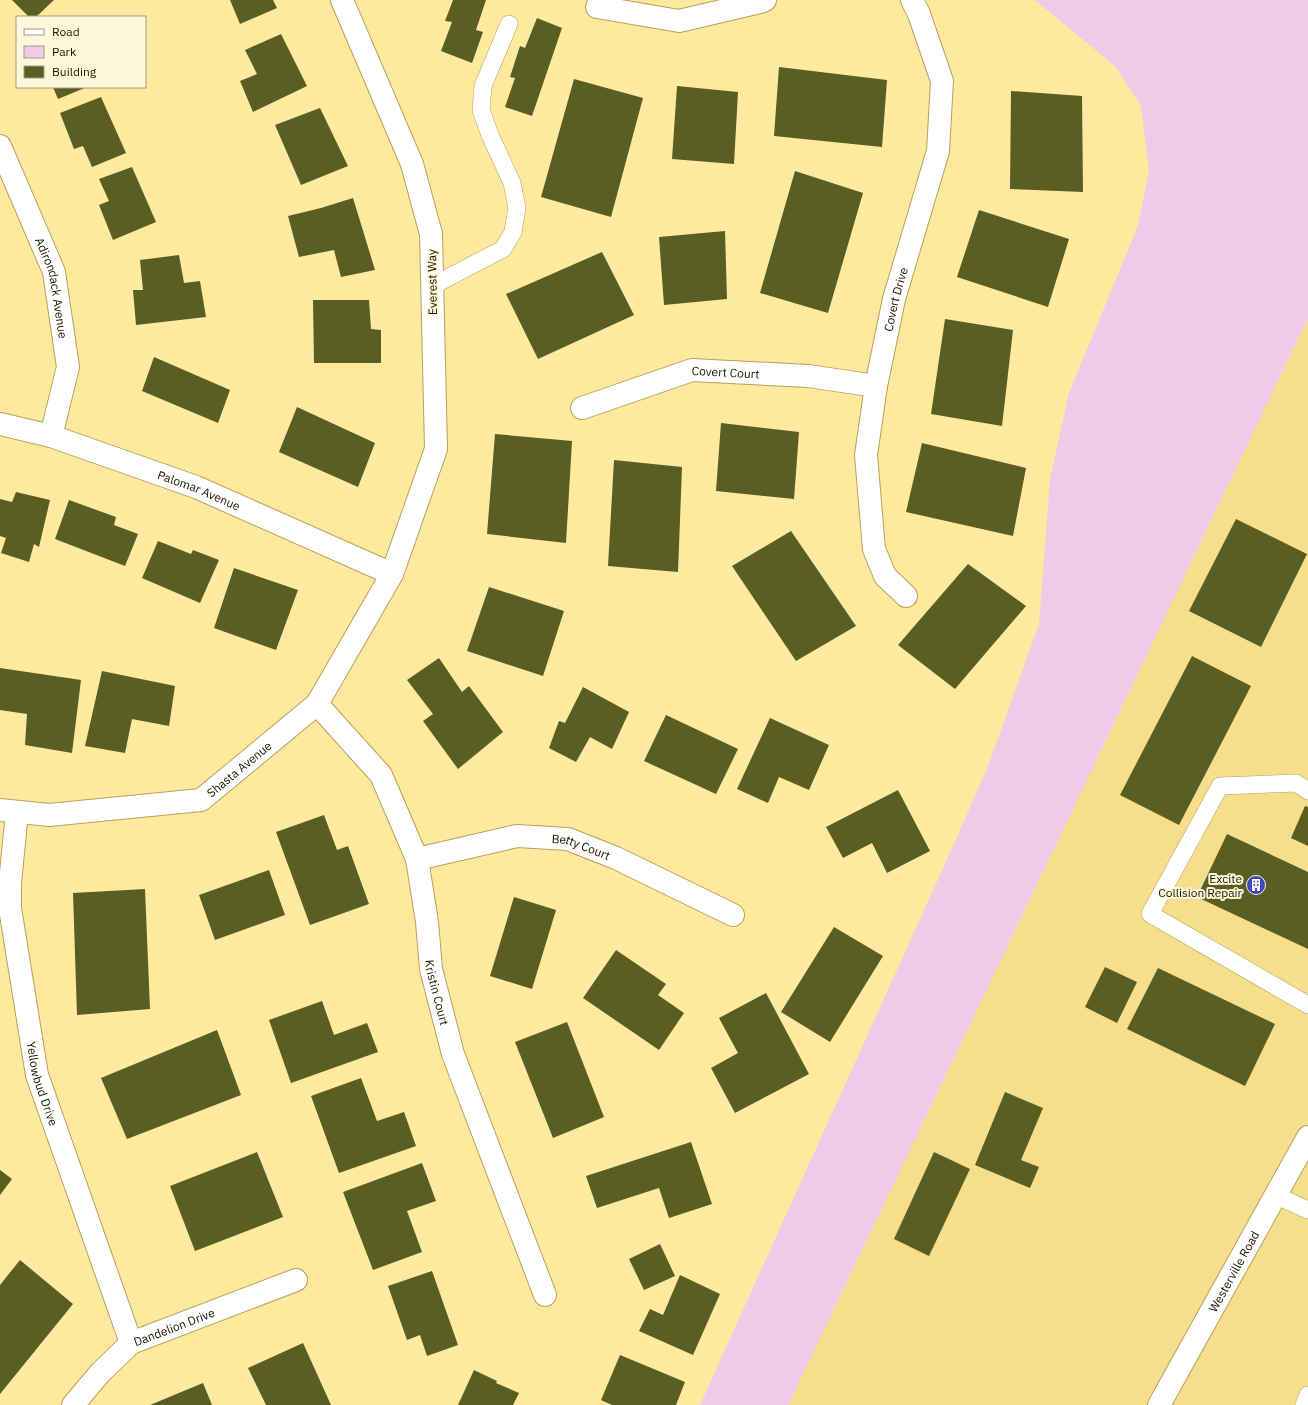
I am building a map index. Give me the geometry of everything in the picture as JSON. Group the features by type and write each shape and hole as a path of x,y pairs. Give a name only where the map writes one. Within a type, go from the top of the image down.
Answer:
{"street":[{"name":"Everest Way","path":"342,0 412,164 431,234 436,449 392,574"},
{"path":"597,7 679,21 765,0"},
{"name":"Covert Drive","path":"906,596 885,576 874,549 866,455 876,386 894,299 938,151 942,81 919,14 912,0"},
{"name":"Adirondack Avenue","path":"0,146 54,272 68,367 51,436"},
{"name":"Covert Court","path":"582,408 692,370 808,376 876,386"},
{"name":"Palomar Avenue","path":"0,424 51,436 196,487 392,574"},
{"name":"Shasta Avenue","path":"9,811 48,815 201,800 317,704 392,574"},
{"name":"Kristin Court","path":"317,704 380,775 417,859 431,969 453,1054 545,1295"},
{"name":"Yellowbud Drive","path":"9,811 10,908 37,1076 131,1344"},
{"name":"Betty Court","path":"417,859 517,836 568,840 616,858 733,915"},
{"name":"Westerville Road","path":"1159,1405 1308,1136"},
{"name":"Dandelion Drive","path":"73,1405 100,1373 131,1344 296,1280"}],"lane":[{"path":"432,286 503,249 513,232 517,208 512,183 490,135 481,110 483,86 508,24"},
{"path":"1308,790 1296,783 1220,786 1150,914 1308,1005"},
{"path":"1276,1195 1308,1210"},
{"path":"1304,1405 1308,1395"}],"shaded area":[{"path":"1308,318 1308,1405 788,1405"}],"green space":[{"path":"1035,0 1308,0 1308,318 788,1405 700,1405 959,833 990,761 1039,624 1050,479 1069,393 1138,226 1149,170 1141,106 1115,66"}],"building":[{"path":"12,0 54,0 37,16 28,16"},
{"path":"230,0 273,0 277,8 240,24"},
{"path":"453,0 486,0 476,30 483,32 472,63 441,51 452,22 445,21"},
{"path":"537,18 562,28 532,116 505,107 515,78 510,77 520,46 525,48"},
{"path":"281,34 307,86 253,112 240,81 257,74 245,50"},
{"path":"779,67 887,80 882,147 774,136"},
{"path":"574,79 643,98 611,217 541,197"},
{"path":"677,86 738,92 734,164 672,159"},
{"path":"53,88 85,88 58,99"},
{"path":"1011,91 1082,96 1083,192 1010,189"},
{"path":"101,97 126,153 92,167 83,146 74,149 60,113"},
{"path":"320,108 348,166 301,185 275,125"},
{"path":"132,167 156,222 113,240 99,205 109,201 99,179"},
{"path":"795,171 863,193 828,313 760,293"},
{"path":"353,198 375,270 341,277 334,250 299,257 288,216"},
{"path":"979,210 1069,239 1048,307 957,277"},
{"path":"725,231 727,299 664,305 659,237"},
{"path":"602,252 634,315 538,359 506,294"},
{"path":"179,255 184,283 200,281 206,317 136,325 133,290 143,290 140,260"},
{"path":"313,300 369,300 371,329 381,330 381,363 314,363"},
{"path":"945,319 1013,330 1002,426 931,414"},
{"path":"154,357 230,390 218,423 142,391"},
{"path":"297,407 375,443 358,487 279,452"},
{"path":"721,423 799,432 794,499 716,491"},
{"path":"495,434 572,441 566,543 487,534"},
{"path":"922,443 1026,468 1013,536 906,512"},
{"path":"614,460 682,467 678,572 608,566"},
{"path":"16,492 50,500 39,547 34,544 29,562 1,553 6,538 0,536 0,499 12,502"},
{"path":"69,500 116,517 114,525 138,534 125,566 55,539"},
{"path":"1236,519 1307,554 1261,647 1189,611"},
{"path":"791,531 856,626 796,661 732,566"},
{"path":"158,541 191,554 193,550 219,560 200,603 142,578"},
{"path":"968,564 1026,606 955,689 898,645"},
{"path":"234,568 298,590 276,650 214,628"},
{"path":"489,587 564,611 543,676 467,651"},
{"path":"1192,656 1251,686 1179,825 1120,795"},
{"path":"439,658 462,692 469,686 503,732 458,769 423,721 433,714 407,680"},
{"path":"0,668 81,680 72,753 25,745 27,714 0,710"},
{"path":"102,671 175,686 169,726 132,719 125,753 85,746"},
{"path":"583,687 629,712 612,749 590,737 576,762 549,748 559,721 565,723"},
{"path":"666,715 738,749 716,794 644,761"},
{"path":"770,718 829,745 809,790 779,777 768,803 737,789"},
{"path":"898,790 930,851 887,873 872,843 843,858 826,827"},
{"path":"1305,806 1308,807 1308,846 1291,838"},
{"path":"324,815 337,850 348,846 369,904 310,925 276,832"},
{"name":"Excite Collision Repair","path":"1227,834 1308,872 1308,949 1197,897"},
{"path":"269,870 285,915 215,940 199,895"},
{"path":"145,889 150,1009 77,1015 73,893"},
{"path":"514,897 556,910 532,989 490,976"},
{"path":"834,927 883,956 830,1042 781,1012"},
{"path":"616,950 666,984 658,995 684,1013 659,1050 583,998"},
{"path":"1105,967 1137,982 1117,1023 1085,1007"},
{"path":"1158,968 1275,1024 1245,1086 1127,1029"},
{"path":"766,993 809,1074 735,1113 711,1068 738,1053 719,1018"},
{"path":"322,1001 334,1035 367,1023 378,1052 291,1083 269,1020"},
{"path":"567,1022 604,1117 553,1138 515,1042"},
{"path":"217,1030 241,1095 127,1139 101,1078"},
{"path":"361,1078 377,1121 404,1112 416,1146 339,1173 311,1096"},
{"path":"1005,1092 1043,1108 1021,1160 1039,1167 1030,1188 975,1165"},
{"path":"691,1142 712,1204 669,1218 659,1188 597,1208 586,1176"},
{"path":"257,1152 283,1217 195,1251 170,1186"},
{"path":"934,1152 970,1169 929,1256 894,1239"},
{"path":"422,1163 436,1201 407,1211 422,1252 373,1270 343,1192"},
{"path":"0,1170 12,1179 0,1195"},
{"path":"660,1244 675,1276 644,1290 629,1259"},
{"path":"20,1260 73,1304 0,1394 0,1285"},
{"path":"432,1271 458,1345 427,1356 420,1335 407,1340 388,1286"},
{"path":"680,1275 720,1294 693,1355 639,1331 650,1309 663,1315"},
{"path":"303,1343 331,1405 266,1405 248,1368"},
{"path":"620,1355 685,1382 676,1405 612,1405 601,1400"},
{"path":"474,1370 497,1381 496,1383 519,1393 513,1405 458,1405"},
{"path":"203,1383 212,1405 150,1405"}],"place":[{"name":"Excite Collision Repair","path":"1256,885"}]}
